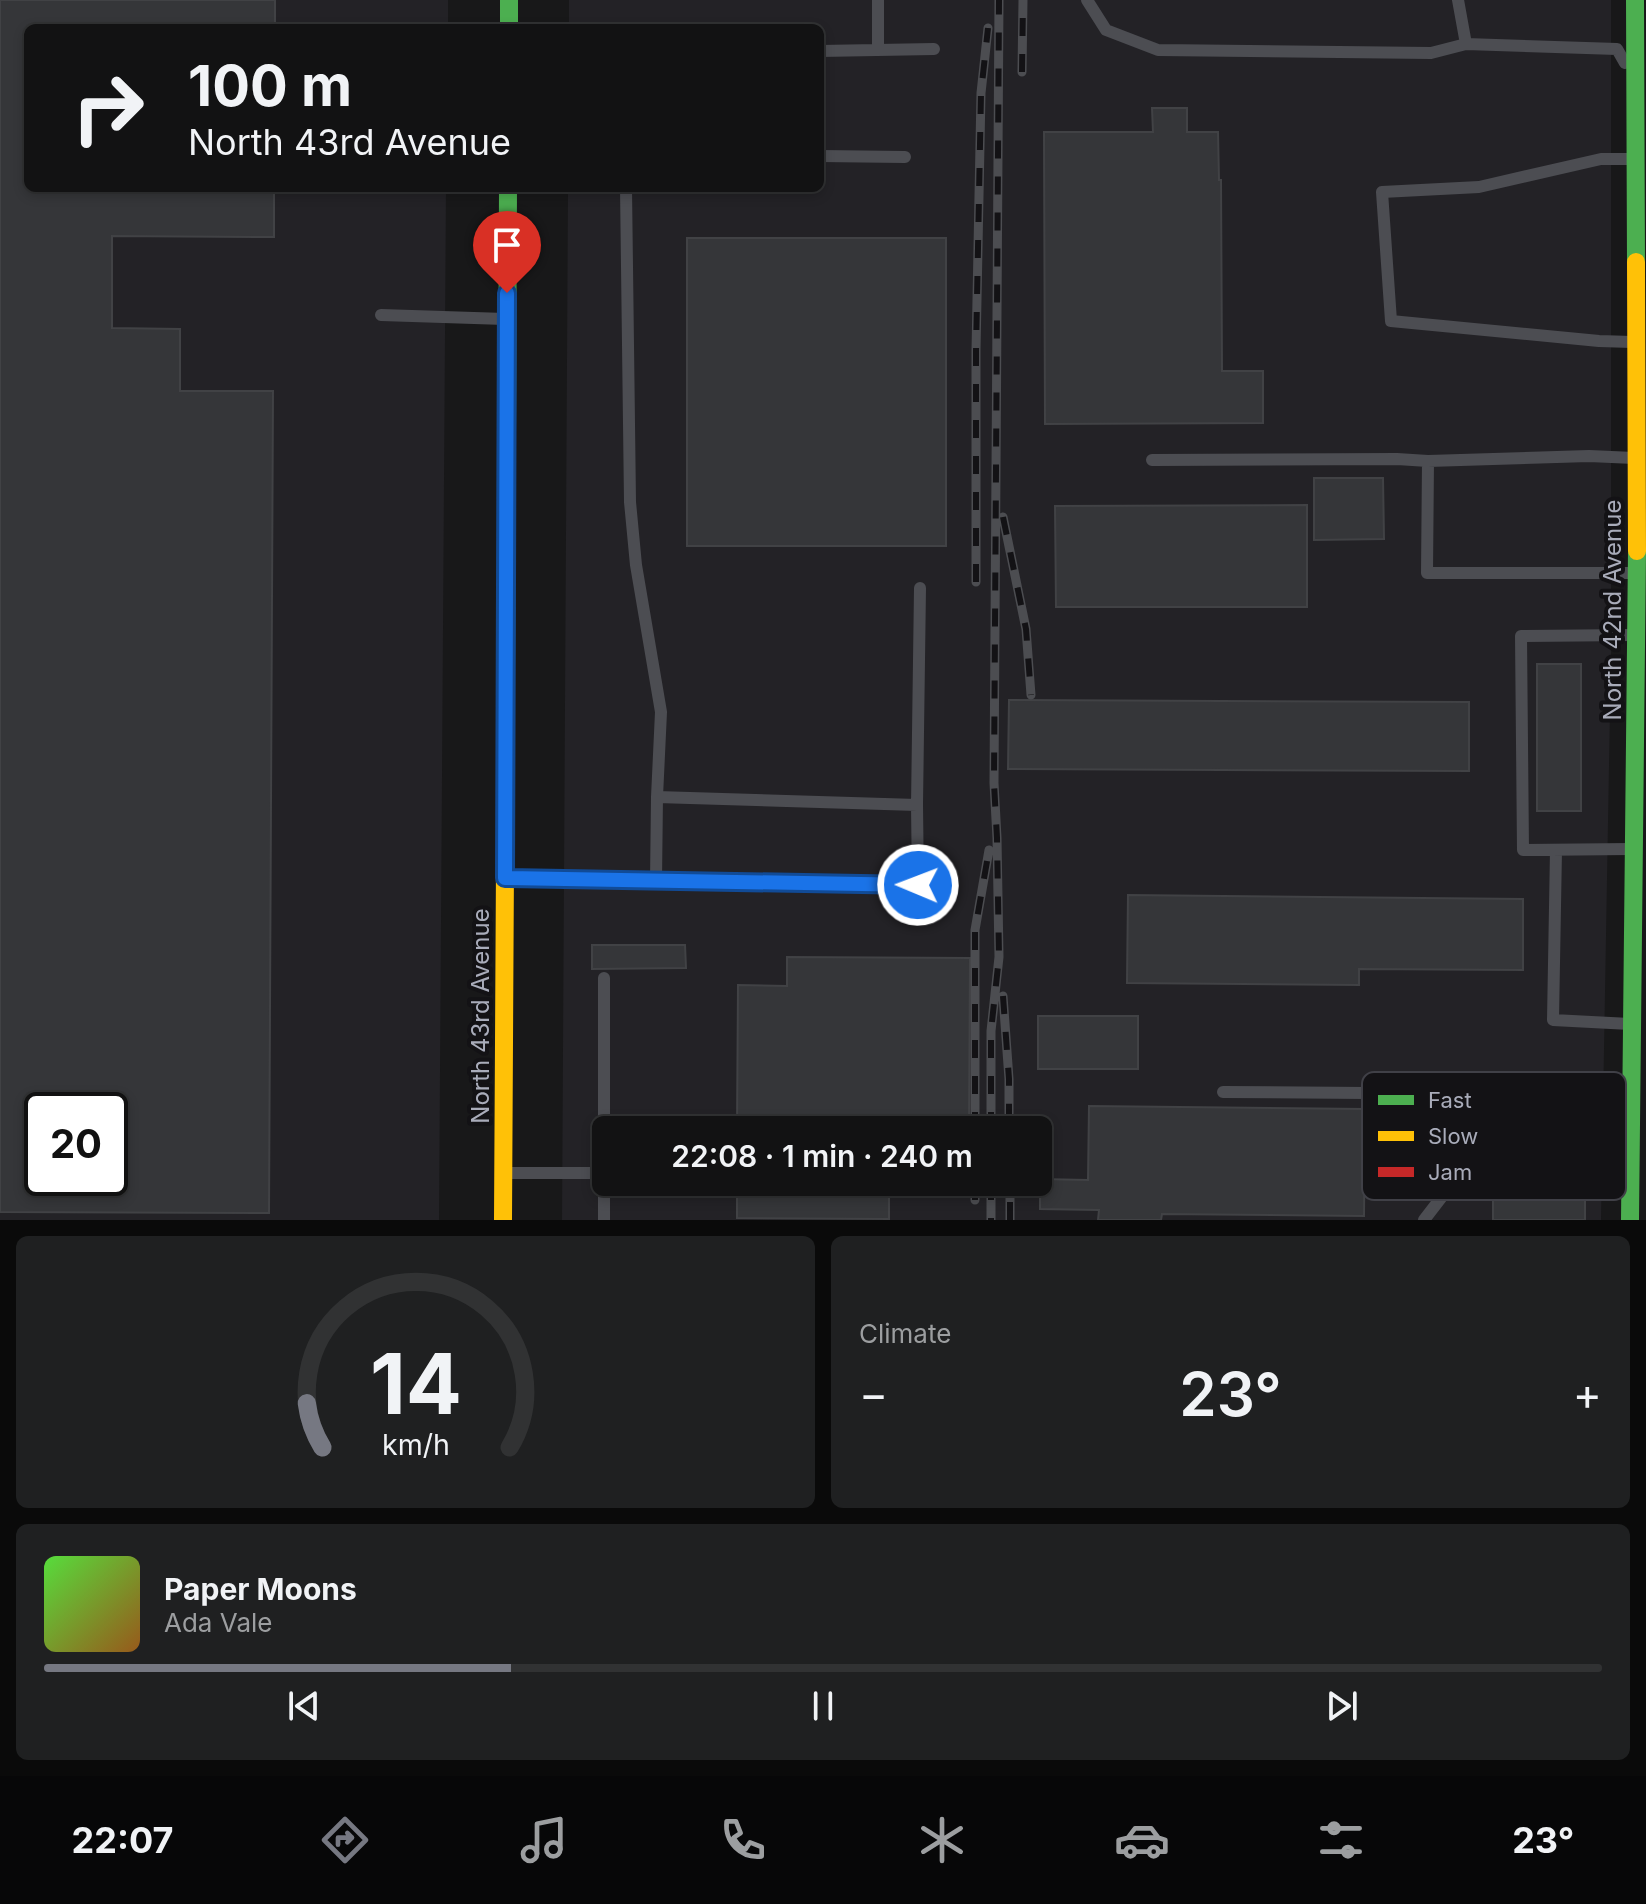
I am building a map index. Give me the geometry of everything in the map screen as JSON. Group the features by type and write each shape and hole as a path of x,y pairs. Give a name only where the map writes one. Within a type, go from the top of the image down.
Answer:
{"street":[{"path":"509,0 509,24"},
{"name":"North 42nd Avenue","path":"1630,1220 1637,573 1636,158 1641,82 1635,0"},
{"name":"North 43rd Avenue","path":"503,1220 508,192"}],"lane":[{"path":"878,0 878,50"},
{"path":"1087,0 1106,30 1158,50 1431,53 1466,44 1617,49 1641,82"},
{"path":"1458,0 1466,44"},
{"path":"824,51 934,49"},
{"path":"824,156 905,157"},
{"path":"1636,158 1601,159 1479,187 1382,192 1391,321 1636,342"},
{"path":"626,192 630,502 636,565 661,712 656,881"},
{"path":"381,315 507,319"},
{"path":"1152,460 1637,458"},
{"path":"1428,461 1427,573 1637,573"},
{"path":"505,878 918,885 920,588"},
{"path":"1634,849 1523,850 1521,636 1636,635"},
{"path":"657,797 917,805"},
{"path":"1556,850 1553,1020 1633,1024"},
{"path":"604,978 604,1116"},
{"path":"1223,1092 1362,1093"},
{"path":"1626,1108 1631,1109"},
{"path":"504,1173 592,1173"},
{"path":"604,1196 604,1220"},
{"path":"1424,1220 1439,1200"}],"shaded area":[{"path":"0,0 448,0 448,24 24,24 24,192 446,192 439,1220 0,1220"},
{"path":"569,0 1611,0 1611,653 1604,1072 1362,1072 1362,1200 1601,1200 1601,1220 562,1220 568,192 824,192 824,24 569,24"}],"building":[{"path":"0,0 275,0 275,24 24,24 24,192 274,192 274,237 112,236 112,328 180,329 180,391 273,391 269,1213 0,1212"},
{"path":"1152,108 1187,108 1187,132 1218,132 1222,371 1263,371 1263,423 1045,424 1044,132 1153,132"},
{"path":"687,238 946,238 946,546 687,546"},
{"path":"1314,478 1383,478 1384,539 1314,540"},
{"path":"1307,505 1307,607 1056,607 1055,506"},
{"path":"1537,664 1581,664 1581,811 1537,811"},
{"path":"1009,700 1469,702 1469,771 1008,769"},
{"path":"1128,895 1523,899 1523,970 1359,969 1359,985 1127,983"},
{"path":"592,945 685,945 686,968 592,969"},
{"path":"787,957 970,958 969,1116 737,1116 738,985 787,986"},
{"path":"1038,1016 1138,1016 1138,1069 1038,1069"},
{"path":"1089,1106 1362,1109 1364,1216 1162,1214 1161,1220 1098,1220 1099,1210 1040,1209 1040,1196 1052,1196 1052,1179 1088,1180"},
{"path":"737,1196 889,1196 889,1219 737,1218"},
{"path":"1493,1200 1585,1200 1585,1220 1493,1220"}],"railway":[{"path":"991,1116 991,1031 999,957 994,783 999,0"},
{"path":"1022,72 1023,0"},
{"path":"976,582 981,93 988,28"},
{"path":"1003,517 1026,629 1031,695"},
{"path":"975,1116 975,930 989,850"},
{"path":"1003,996 1009,1116"},
{"path":"991,1196 991,1220"},
{"path":"1010,1196 1010,1220"}],"traffic: fast":[{"path":"509,0 509,24"},
{"path":"1635,0 1636,262"},
{"path":"506,671 508,192"},
{"path":"1630,1220 1637,551"}],"traffic: slow":[{"path":"1636,262 1637,551"},
{"path":"503,1220 505,864"}],"traffic: jam":[{"path":"505,864 506,671"}],"route":[{"path":"507,293 505,878 918,885"}]}
